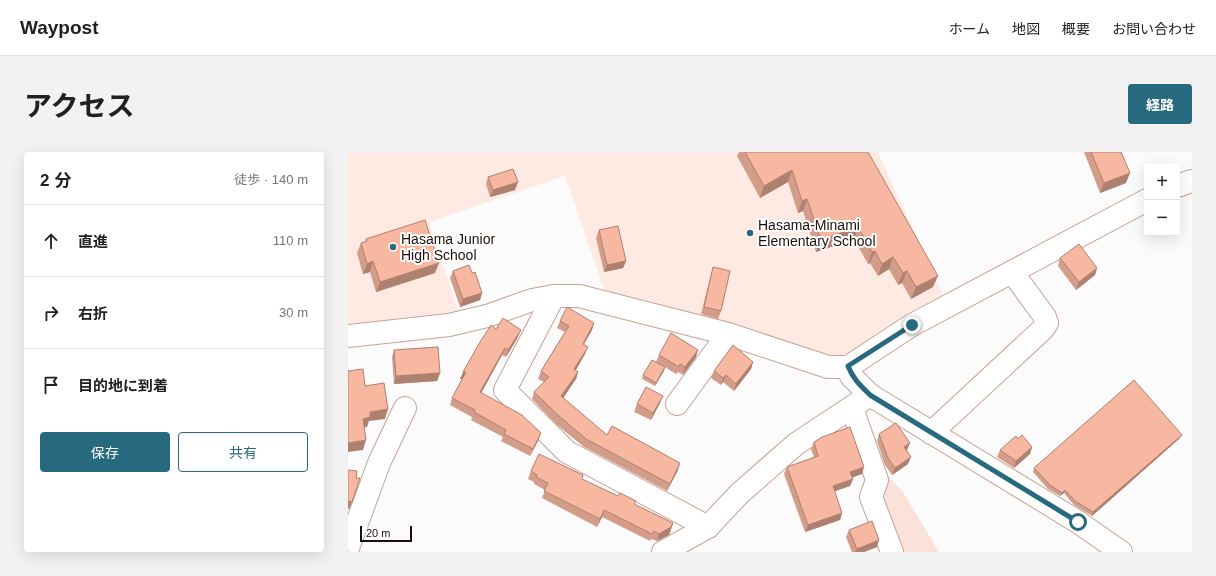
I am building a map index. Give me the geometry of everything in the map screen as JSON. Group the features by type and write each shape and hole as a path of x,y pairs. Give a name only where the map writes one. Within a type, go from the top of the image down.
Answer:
{"street":[{"path":"1180,185 1192,181"},
{"path":"348,336 449,325 487,316 532,300 554,296 579,296 728,334 828,367 848,366 912,325 1144,202"},
{"path":"931,433 1044,329 1047,324 1046,317 1012,272"},
{"path":"554,296 505,390 567,452 708,527"},
{"path":"677,404 728,334"},
{"path":"848,366 851,376 870,395 1078,522 1121,552"},
{"path":"662,552 708,527 739,494 796,444 870,395"},
{"path":"348,548 378,464 405,408"},
{"path":"852,408 877,480 870,497 892,552"}],"shaded area":[{"name":"Hasama-Minami Elementary School","path":"348,152 878,152 943,295 908,313 842,356 834,357 604,290 565,176 429,222 459,313 348,326"},
{"path":"887,475 903,492 939,552 898,552 878,497"}],"building":[{"path":"745,152 868,152 938,276 916,287 907,271 903,273 893,257 882,264 875,251 872,252 858,227 821,240 807,199 802,201 792,170 764,186"},
{"path":"1091,152 1121,152 1130,173 1104,183"},
{"path":"513,169 518,182 493,190 488,177"},
{"path":"425,220 439,263 380,282 373,261 367,264 361,243 367,241 366,239"},
{"path":"618,226 626,261 607,265 599,230"},
{"path":"1079,244 1097,268 1079,282 1060,258"},
{"path":"469,265 472,273 475,272 482,293 463,299 453,271"},
{"path":"713,267 730,271 721,311 704,307"},
{"path":"567,307 594,323 583,344 588,347 574,369 578,372 561,396 607,435 612,426 680,463 670,484 586,439 534,392 549,377 541,371 569,326 560,321"},
{"path":"503,318 521,330 508,350 505,348 480,392 522,415 541,433 533,449 504,434 506,430 474,412 475,410 452,398 466,372 463,372 480,342 491,325 496,329"},
{"path":"671,333 698,350 685,367 680,364 679,367 659,355"},
{"path":"733,345 753,362 736,384 726,375 723,378 714,371"},
{"path":"438,347 440,373 396,376 394,350"},
{"path":"652,360 665,367 656,383 643,375"},
{"path":"363,369 365,386 384,383 388,409 370,412 370,417 363,419 366,440 348,443 348,371"},
{"path":"1134,380 1182,435 1093,512 1075,501 1065,490 1062,493 1050,485 1034,468"},
{"path":"646,387 663,396 653,413 637,404"},
{"path":"896,423 910,443 904,447 911,457 895,468 888,458 879,434"},
{"path":"850,427 864,467 850,472 853,479 833,486 842,513 808,525 787,467 818,456 814,442 822,437"},
{"path":"1022,435 1032,447 1016,461 1000,450 1016,436 1018,439"},
{"path":"539,454 583,475 582,479 618,496 620,493 636,501 634,504 673,523 671,527 659,534 654,531 652,534 604,510 600,519 544,491 548,483 536,477 537,475 531,471"},
{"path":"348,470 357,471 356,478 360,478 352,502 348,501"},
{"path":"872,521 879,540 857,549 849,530"}],"place":[{"name":"Hasama-Minami Elementary School","path":"750,233"},
{"name":"Hasama Junior High School","path":"393,247"}],"route":[{"path":"912,325 848,366 851,376 870,395 1078,522"}]}
